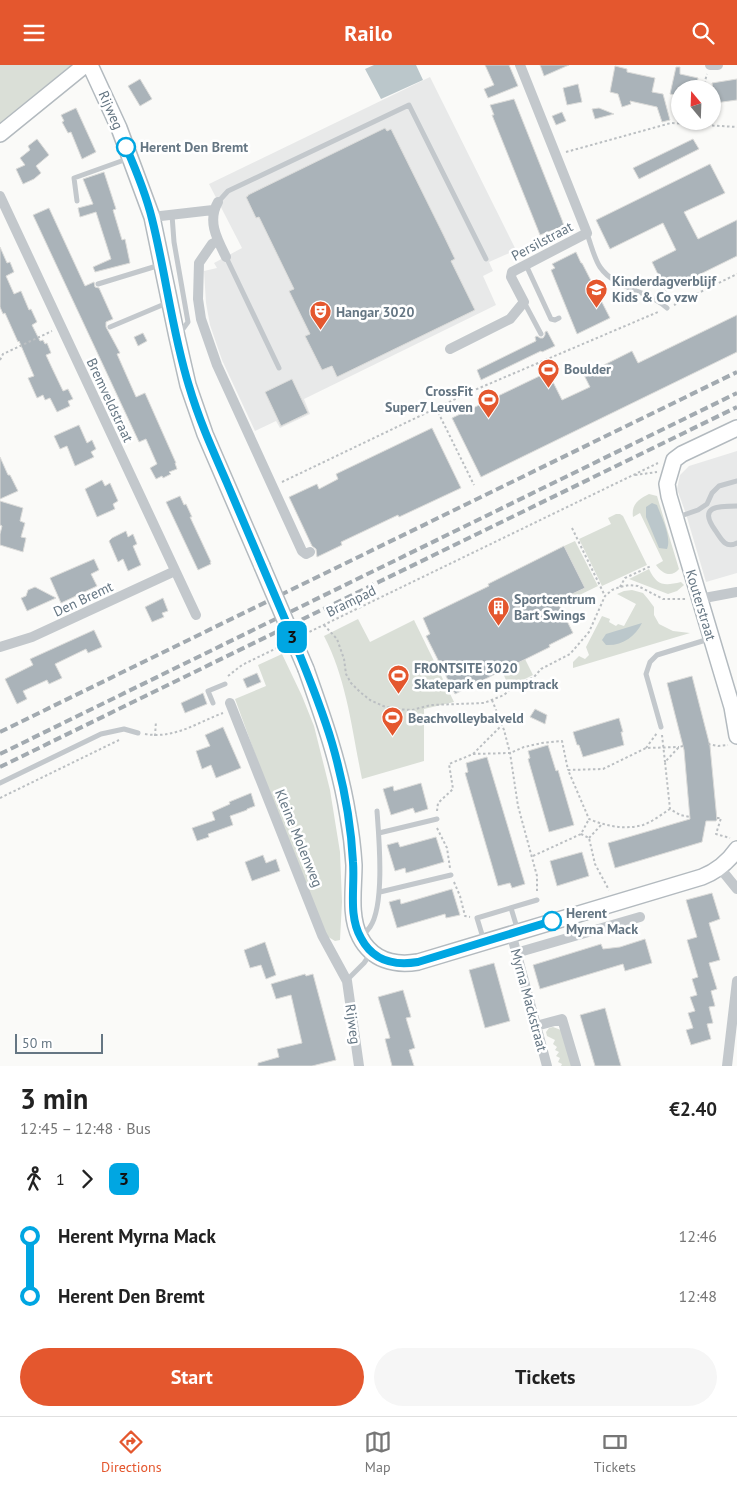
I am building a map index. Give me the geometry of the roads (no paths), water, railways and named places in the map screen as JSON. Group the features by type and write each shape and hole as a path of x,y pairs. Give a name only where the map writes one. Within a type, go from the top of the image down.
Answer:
{"street":[{"path":"0,134 84,65"},
{"name":"Rijweg","path":"90,65 131,157 152,217 188,385 205,434 306,669 331,742 348,815 354,863 354,916 360,937 372,953"},
{"name":"Persilstraat","path":"520,65 587,233 512,272 511,277 524,302"},
{"path":"708,69 718,65"},
{"name":"Bremveldstraat","path":"0,196 196,615"},
{"path":"152,217 215,206 213,224 218,241 226,257"},
{"path":"218,241 212,244 199,263 198,299 201,319 217,365 272,487 302,551 310,552"},
{"path":"450,349 510,319 524,302"},
{"path":"664,469 682,454 737,428"},
{"path":"664,469 737,436"},
{"name":"Kouterstraat","path":"664,469 675,518 732,707 732,740"},
{"name":"Den Bremt","path":"0,647 32,637 175,571"},
{"path":"699,599 737,592"},
{"name":"Kleine Molenweg","path":"230,703 322,935 347,981"},
{"path":"731,860 736,887"},
{"name":"Myrna Mackstraat","path":"372,953 392,963 408,964 418,962 702,877 731,860"},
{"path":"516,953 640,917"},
{"name":"Myrna Mackstraat","path":"514,932 516,953 547,1066"},
{"name":"Rijweg","path":"347,981 359,1066"},
{"path":"727,1066 737,981"},
{"path":"536,1026 562,1019 576,1066"}],"lane":[{"path":"215,206 228,191 409,105 486,259"},
{"path":"78,201 74,178 131,157"},
{"path":"172,215 174,242 188,322 177,337"},
{"path":"587,233 599,266 608,277 660,301 667,308"},
{"path":"226,257 279,368"},
{"path":"98,284 162,265"},
{"path":"526,265 551,319 559,318"},
{"path":"524,302 541,334"},
{"path":"110,327 169,303"},
{"path":"675,518 698,510 707,504 712,493 719,486 737,481"},
{"path":"737,506 718,506 709,512 708,517 710,523 725,543 731,545 737,543"},
{"path":"661,727 646,674 650,662 657,655 711,638"},
{"path":"213,703 208,691 225,684"},
{"path":"0,783 101,734 124,729 138,733"},
{"path":"360,937 371,926 377,910 380,892 377,811"},
{"path":"378,833 437,819"},
{"path":"380,892 451,875"},
{"path":"484,941 477,918 537,900"},
{"path":"511,908 514,932"},
{"path":"347,981 372,953"}],"railway":[{"path":"0,732 737,372"},
{"path":"0,754 737,393"},
{"path":"0,767 737,407"}],"place":[{"name":"Herent Den Bremt","path":"126,147"},
{"name":"Kinderdagverblijf Kids & Co vzw","path":"596,308"},
{"name":"Hangar 3020","path":"320,331"},
{"name":"Boulder","path":"548,388"},
{"name":"CrossFit Super7 Leuven","path":"489,418"},
{"name":"Sportcentrum Bart Swings","path":"498,626"},
{"name":"FRONTSITE 3020 Skatepark en pumptrack","path":"398,695"},
{"name":"Beachvolleybalveld","path":"392,737"},
{"name":"Herent Myrna Mack","path":"552,921"}]}
